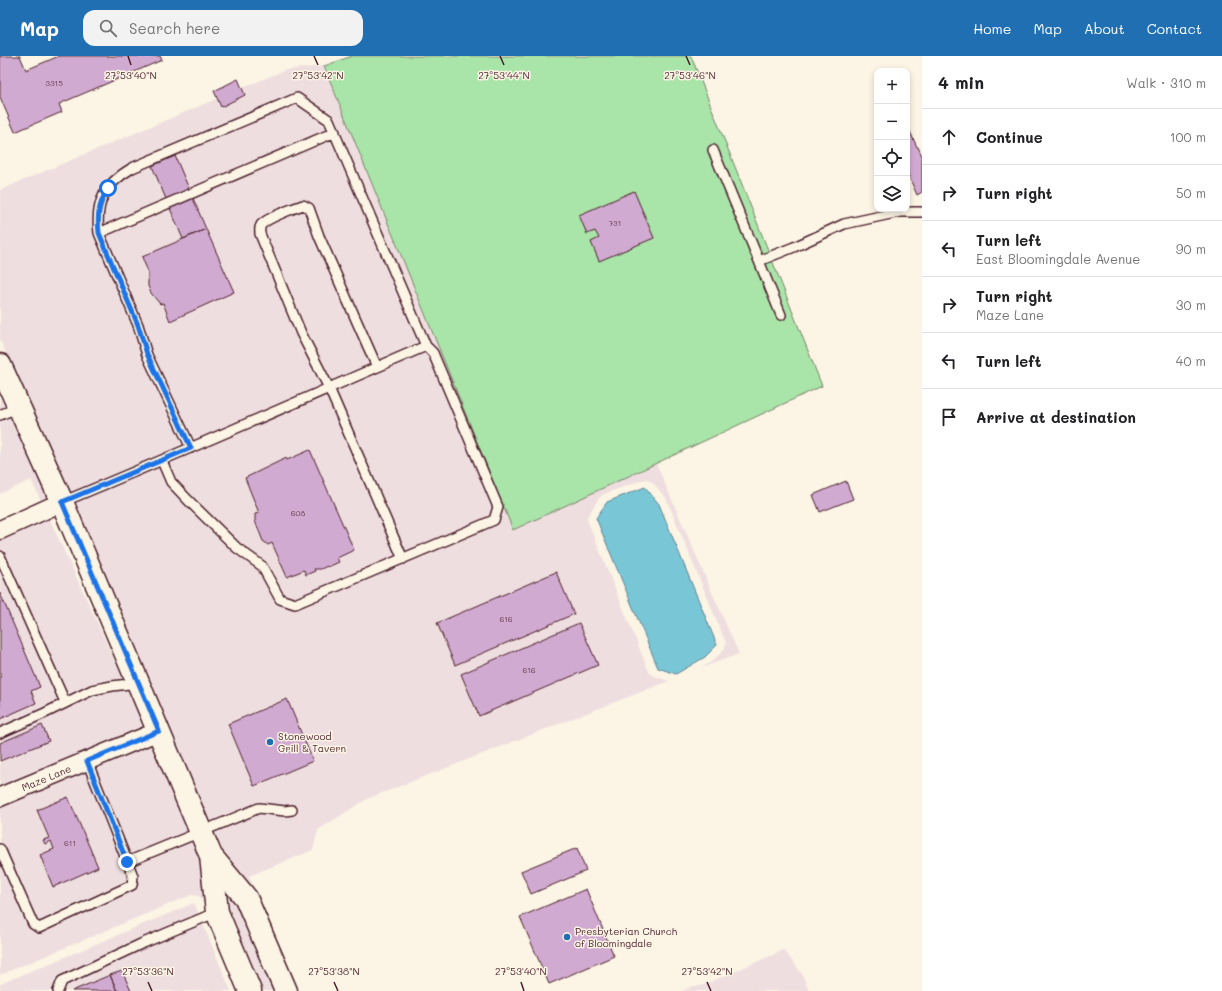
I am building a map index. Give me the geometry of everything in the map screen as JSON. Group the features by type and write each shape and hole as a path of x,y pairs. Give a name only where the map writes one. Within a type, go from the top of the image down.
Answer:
{"main road":[{"path":"0,365 9,411 62,502 211,856 217,912 250,991"},
{"path":"211,856 246,898 286,991"}],"street":[{"path":"0,530 62,502"},
{"name":"Maze Lane","path":"0,798 159,731"}],"lane":[{"path":"162,460 171,482 237,548 262,566 280,599 295,604 494,520 498,508 434,353 426,346 330,120 297,98 132,168 118,177 108,188 100,202 97,219 99,233 138,325 147,354 191,448"},
{"path":"99,233 335,132"},
{"path":"713,150 781,315"},
{"path":"378,367 319,236 309,208 303,205 288,210 262,224 259,229 260,234 301,333 329,388 403,559"},
{"path":"759,260 794,247 844,224 900,212 922,212"},
{"path":"62,502 426,346"},
{"path":"0,556 65,702"},
{"path":"0,733 92,690 139,683"},
{"path":"0,849 33,924 39,928 132,885 133,876 87,761"},
{"path":"127,862 259,808 286,811 292,810"},
{"path":"58,991 62,981 141,944 217,912"}],"shaded area":[{"path":"324,66 513,530 656,463 739,654 701,668 711,662 724,650 726,643 666,498 652,482 647,479 604,494 599,498 587,517 588,522 649,672 654,676 669,681 367,799 318,830 313,850 249,876 299,991 297,991 256,894 221,851 220,844 218,845 76,507 0,340 0,190 285,70"},
{"path":"0,392 48,498 41,501 31,480 0,494"},
{"path":"49,518 145,726 73,757 81,774 152,744 198,853 196,855 200,860 205,906 199,896 191,895 0,975 0,540"},
{"path":"225,889 237,904 274,991 262,991 227,909"},
{"path":"194,903 231,991 0,991 0,984"},
{"path":"784,950 802,974 809,991 682,991 693,986 701,986"}],"green space":[{"path":"352,56 691,56 822,386 513,530 324,66"}],"water":[{"path":"645,487 659,504 717,645 705,657 676,674 658,668 596,518 607,502"}],"building":[{"path":"0,56 20,56 26,70 59,56 160,56 162,60 59,104 62,112 15,132 0,97"},
{"path":"238,79 245,95 221,107 214,91"},
{"path":"910,132 922,156 922,192 917,195 910,179"},
{"path":"175,156 206,229 183,239 152,166"},
{"path":"634,191 654,238 599,261 591,242 599,238 595,231 587,234 579,215"},
{"path":"206,229 234,292 170,321 163,303 160,304 151,293 148,286 148,272 142,257"},
{"path":"310,450 354,550 337,558 339,562 328,567 314,569 315,571 306,575 304,570 287,577 272,543 268,545 263,541 255,521 255,514 259,513 245,478 286,458 287,460"},
{"path":"846,481 853,499 820,512 813,495"},
{"path":"556,572 574,614 455,665 437,623"},
{"path":"0,593 40,687 31,691 36,703 0,719"},
{"path":"579,623 598,665 479,716 461,674"},
{"name":"Stonewood Grill & Tavern","path":"287,699 313,761 254,786 228,724"},
{"path":"42,725 49,741 0,761 0,743"},
{"path":"68,797 98,867 53,887 40,855 54,849 51,841 45,844 43,840 49,838 37,810"},
{"path":"577,848 586,871 531,894 521,871"},
{"name":"Presbyterian Church of Bloomingdale","path":"586,889 614,956 549,984 520,917"},
{"path":"122,971 131,991 117,991 110,975"},
{"path":"110,975 117,991 72,991"}],"place":[{"name":"Stonewood Grill & Tavern","path":"270,742"},
{"name":"Presbyterian Church of Bloomingdale","path":"567,937"}],"route":[{"path":"108,188 100,202 97,219 99,233 138,325 147,354 191,448 62,502 159,731 87,761 127,862"}]}
